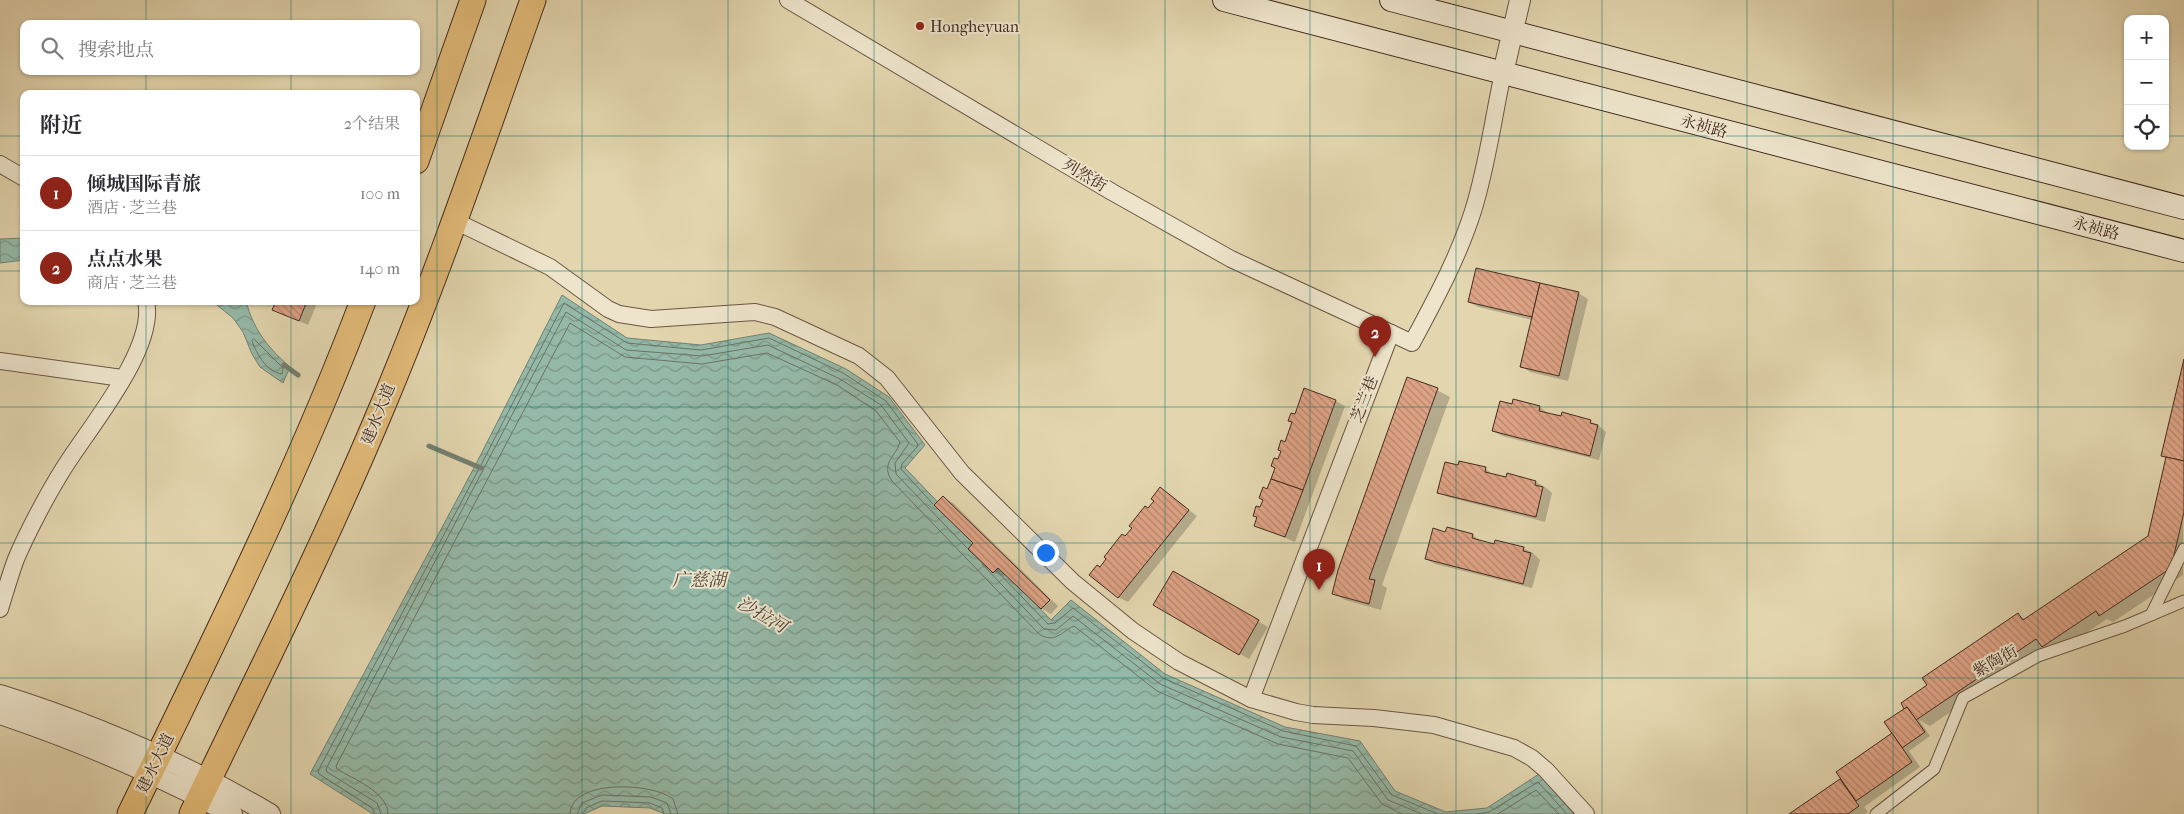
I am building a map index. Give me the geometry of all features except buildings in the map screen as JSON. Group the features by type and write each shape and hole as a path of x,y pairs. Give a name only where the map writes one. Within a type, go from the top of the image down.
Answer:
{"main road":[{"path":"420,150 474,0"},
{"name":"建水大道","path":"200,797 326,535 381,411 454,220 532,0"},
{"name":"永祯路","path":"1224,0 2184,251"},
{"path":"1391,0 2184,208"},
{"name":"建水大道","path":"130,814 275,512 329,390 361,305"}],"street":[{"name":"列然街","path":"788,0 1112,192 1223,254 1391,333"},
{"path":"1391,333 1412,343 1443,286 1473,210 1520,0"},
{"path":"0,164 20,176"},
{"path":"454,220 550,267 608,309 619,314 651,319 755,312 775,317 860,356 887,378 962,474 1073,582 1133,631 1179,662 1251,699 1313,715 1374,718 1434,725 1514,748 1532,758 1546,770 1586,814"},
{"path":"0,609 16,558 62,471 103,413 122,378 147,324 146,305"},
{"name":"芝兰巷","path":"1251,699 1391,333"},
{"path":"0,360 122,378"},
{"path":"2152,615 2184,549"},
{"name":"紫陶街","path":"1876,814 1934,769 1963,698 2038,656 2152,615 2184,601"},
{"path":"0,695 103,732 154,764 200,797 232,814"},
{"path":"0,714 96,749 154,764"},
{"path":"200,797 270,814"}],"water":[{"path":"20,238 20,260 0,263 0,239"},
{"name":"广慈湖","path":"562,295 627,338 701,345 769,333 846,369 889,397 925,445 905,468 1051,620 1071,600 1165,674 1285,727 1360,741 1395,791 1446,812 1487,808 1539,774 1574,814 665,814 650,808 602,806 584,814 373,814 310,774 476,464"},
{"path":"217,305 247,305 262,337 290,367 283,383 260,367 252,354 243,332 233,318"}],"waterway":[{"name":"沙拉河","path":"284,365 298,375"},
{"name":"沙拉河","path":"429,446 481,468"}],"place":[{"name":"Hongheyuan","path":"920,26"},
{"name":"点点水果","path":"1375,357"},
{"name":"倾城国际青旅","path":"1319,590"}]}
